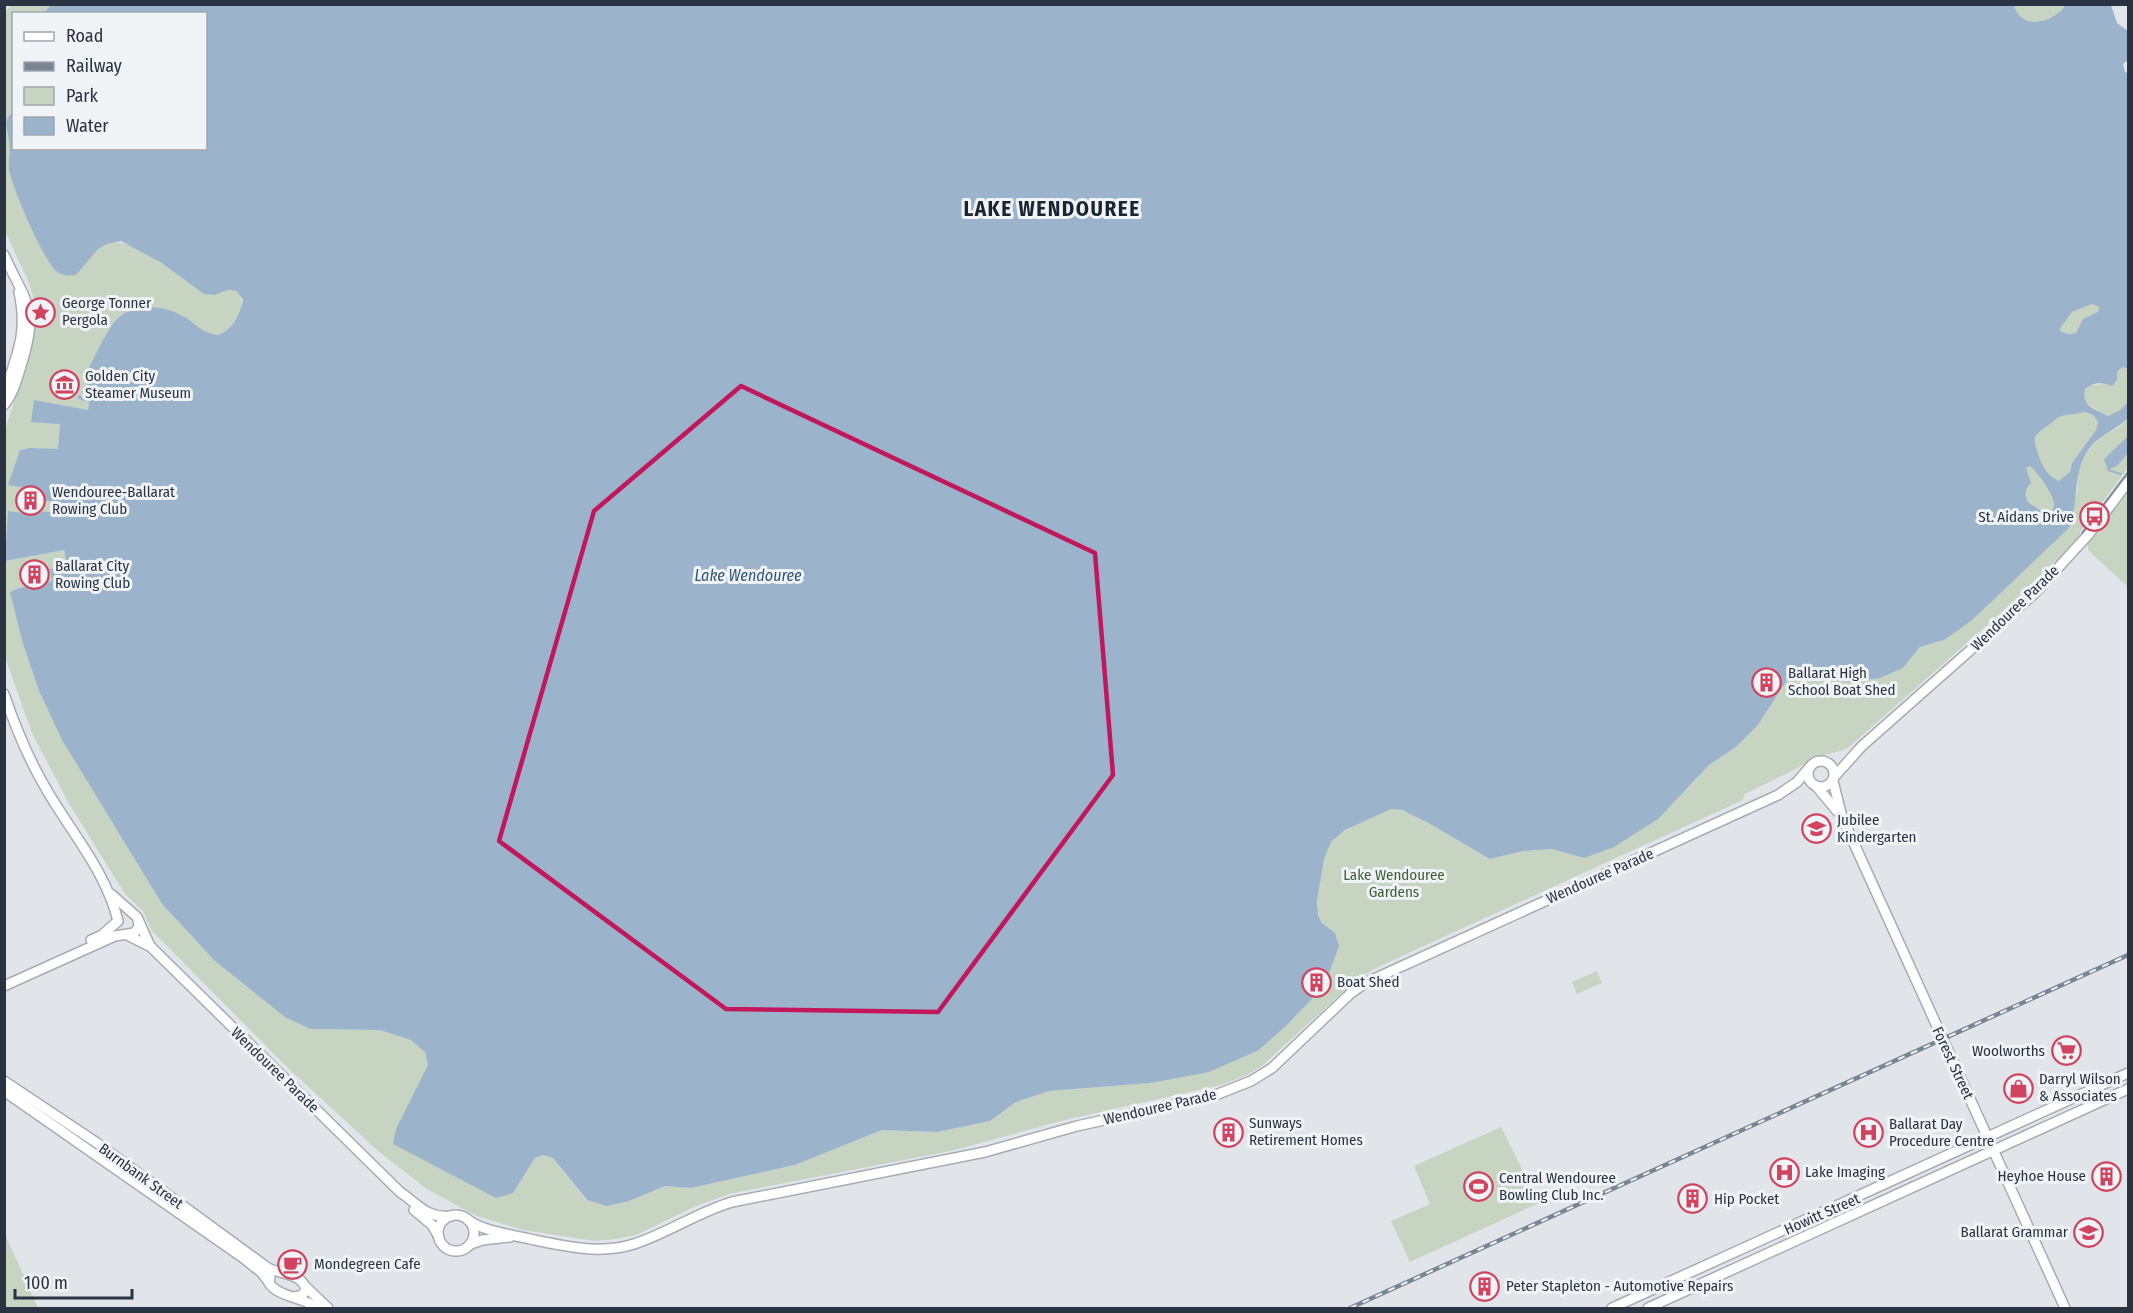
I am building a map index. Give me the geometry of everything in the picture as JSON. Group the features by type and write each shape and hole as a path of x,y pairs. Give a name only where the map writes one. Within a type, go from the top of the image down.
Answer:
{"street":[{"path":"4,255 18,284 24,325 18,361 4,405"},
{"path":"4,395 18,361"},
{"name":"Wendouree Parade","path":"1834,779 1862,746 2036,592 2088,535 2128,482"},
{"name":"Wendouree Parade","path":"4,694 22,743 40,779 111,894 136,917 151,947"},
{"name":"Wendouree Parade","path":"1826,761 1837,759 1862,746"},
{"path":"1818,760 1826,761 1833,766 1834,779 1825,787 1816,786 1808,777 1810,767 1818,760"},
{"name":"Wendouree Parade","path":"468,1220 484,1229 582,1248 605,1249 626,1246 732,1202 985,1152 1077,1126 1213,1096 1251,1081 1272,1068 1365,982 1778,795 1797,782 1810,767"},
{"name":"Forest Street","path":"1834,779 1842,818 2065,1308"},
{"name":"Wendouree Parade","path":"1778,795 1816,786"},
{"name":"Forest Street","path":"1816,786 1842,818"},
{"name":"Wendouree Parade","path":"111,894 118,921"},
{"path":"4,980 102,935 126,914 136,917 139,927 136,932 98,943 4,986"},
{"path":"118,921 119,929 125,934"},
{"name":"Wendouree Parade","path":"125,934 151,947 400,1192 426,1213 441,1217 451,1216"},
{"name":"Howitt Street","path":"1612,1308 2127,1076"},
{"name":"Burnbank Street","path":"4,1081 97,1143 268,1268 284,1272 302,1281 306,1287"},
{"name":"Howitt Street","path":"1648,1308 2128,1089"},
{"name":"Burnbank Street","path":"4,1091 242,1257 263,1274 273,1289 294,1297"},
{"name":"Wendouree Parade","path":"400,1192 413,1209 432,1225 439,1237"},
{"path":"451,1216 463,1217 474,1229 471,1244 465,1249 453,1251 444,1246 439,1237 441,1224 451,1216"},
{"name":"Wendouree Parade","path":"471,1244 482,1240 518,1236"},
{"path":"269,1282 271,1274 278,1271"},
{"path":"294,1297 304,1294 306,1287 328,1308"},
{"path":"294,1297 306,1300 318,1308"}],"highlighted area":[{"path":"741,386 1095,553 1113,775 938,1012 726,1009 499,841 594,511"}],"green space":[{"path":"2065,4 2053,16 2038,21 2023,18 2014,5"},
{"path":"11,5 51,5 45,12 12,12 12,113 8,116 7,126 10,144 9,165 76,275 92,254 104,245 125,244 147,254 189,283 215,295 227,290 238,291 242,304 235,322 219,335 199,330 181,314 118,319 86,374 100,389 98,399 79,395 89,402 88,411 34,400 60,424 58,450 29,448 20,450 40,490 62,503 60,514 37,511 5,556 5,430 33,343 37,311 29,283 5,231 5,12"},
{"path":"2092,304 2099,307 2098,313 2083,320 2076,333 2067,334 2059,330 2072,312"},
{"path":"2123,367 2128,369 2128,402 2120,410 2108,416 2085,403 2083,398 2085,389 2091,385 2106,384"},
{"path":"2084,412 2093,415 2098,421 2096,430 2072,463 2070,472 2059,481 2042,465 2036,447 2036,437 2059,417"},
{"name":"Lake Wendouree Gardens","path":"2128,418 2128,468 2080,532 2080,536 2010,605 1849,747 1815,757 1745,794 1743,800 1378,967 1356,980 1263,1065 1247,1075 1221,1085 1065,1120 955,1150 729,1194 694,1207 636,1235 616,1239 595,1241 523,1230 477,1216 427,1189 379,1152 289,1069 152,931 143,911 125,894 68,802 32,733 5,657 4,561 64,550 67,565 53,581 19,588 11,592 23,644 39,691 62,740 162,904 215,961 310,1029 380,1030 412,1040 425,1052 428,1064 513,1193 535,1158 543,1155 553,1158 586,1200 629,1201 665,1186 691,1188 795,1165 882,1130 937,1132 990,1121 1016,1102 1049,1091 1150,1083 1259,1050 1313,998 1335,933 1321,921 1317,904 1324,857 1336,837 1370,817 1392,809 1401,810 1427,821 1490,859 1523,851 1552,849 1584,858 1687,789 1709,765 1736,747 1758,725 1787,680 1810,676 1849,682 1903,668 1920,647 1944,640 2077,493 2079,470 2085,455 2093,445 2105,434 2118,428"},
{"path":"2030,465 2051,494 2054,503 2052,513 2043,512 2028,502 2026,468"},
{"path":"2128,488 2128,587 2091,553 2088,549 2088,542"},
{"path":"1597,971 1602,983 1577,994 1572,982"},
{"name":"Central Wendouree Bowling Club Inc.","path":"1501,1127 1539,1203 1410,1262 1391,1221 1430,1204 1414,1166"},
{"path":"5,1234 38,1308 5,1308"}],"water":[{"name":"Lake Wendouree","path":"51,5 2014,5 2023,18 2038,22 2053,16 2065,5 2111,5 2117,23 2128,31 2128,60 2123,64 2125,72 2128,73 2128,369 2123,367 2117,372 2117,380 2112,386 2095,384 2085,389 2084,395 2090,406 2108,416 2120,410 2128,402 2128,418 2098,439 2087,452 2079,473 2069,528 1971,621 1944,640 1920,647 1903,668 1880,678 1849,682 1810,676 1787,680 1758,725 1736,747 1709,765 1658,819 1614,847 1584,858 1552,849 1523,851 1490,859 1427,822 1402,810 1391,809 1345,830 1331,842 1324,859 1317,900 1318,915 1322,923 1335,933 1339,946 1327,978 1313,998 1259,1050 1209,1072 1150,1083 1049,1091 1016,1102 990,1121 937,1132 882,1130 795,1165 691,1188 665,1186 629,1201 607,1206 587,1200 553,1158 543,1155 535,1158 513,1193 496,1198 393,1144 396,1129 428,1065 425,1052 411,1040 380,1030 310,1029 285,1017 215,961 162,904 62,740 39,691 23,644 10,592 52,581 50,569 67,565 64,550 5,561 8,511 36,515 37,511 60,513 62,503 43,500 44,494 40,493 40,490 8,485 20,450 58,449 60,424 31,422 34,400 88,410 89,402 78,399 78,395 98,399 100,390 87,387 89,376 86,374 109,329 125,313 148,307 164,309 185,317 205,331 219,335 229,329 235,321 243,300 237,291 227,290 215,295 204,294 160,262 121,241 98,249 76,275 60,273 49,262 28,221 11,178 8,118 12,113 12,150 207,150 207,12 45,12","holes":["2092,304 2099,307 2098,312 2083,319 2076,333 2067,334 2059,330 2072,312","2085,412 2093,415 2098,421 2096,430 2072,463 2070,472 2059,481 2048,474 2044,468 2035,439 2041,431 2060,417","2030,466 2053,499 2052,512 2043,512 2028,502 2026,492 2031,483 2026,468"]},
{"path":"2128,436 2128,453 2118,465 2108,470 2104,459"}],"waterway":[{"path":"2108,470 2121,474"}],"tram line":[{"path":"2082,533 2128,472"}],"railway":[{"path":"1350,1308 2128,955"}],"place":[{"name":"George Tonner Pergola","path":"41,312"},
{"name":"Golden City Steamer Museum","path":"64,385"},
{"name":"Wendouree-Ballarat Rowing Club","path":"31,501"},
{"name":"St. Aidans Drive","path":"2095,517"},
{"name":"Ballarat City Rowing Club","path":"34,575"},
{"name":"Ballarat High School Boat Shed","path":"1767,682"},
{"name":"Jubilee Kindergarten","path":"1816,829"},
{"name":"Boat Shed","path":"1316,982"},
{"name":"Woolworths","path":"2066,1051"},
{"name":"Darryl Wilson & Associates","path":"2018,1088"},
{"name":"Sunways Retirement Homes","path":"1228,1132"},
{"name":"Ballarat Day Procedure Centre","path":"1868,1133"},
{"name":"Lake Imaging","path":"1784,1172"},
{"name":"Heyhoe House","path":"2107,1176"},
{"name":"Central Wendouree Bowling Club Inc.","path":"1478,1187"},
{"name":"Hip Pocket","path":"1693,1199"},
{"name":"Ballarat Grammar","path":"2089,1232"},
{"name":"Mondegreen Cafe","path":"293,1264"},
{"name":"Peter Stapleton - Automotive Repairs","path":"1485,1286"}],"district":[{"name":"LAKE WENDOUREE","path":"1052,209"}]}
